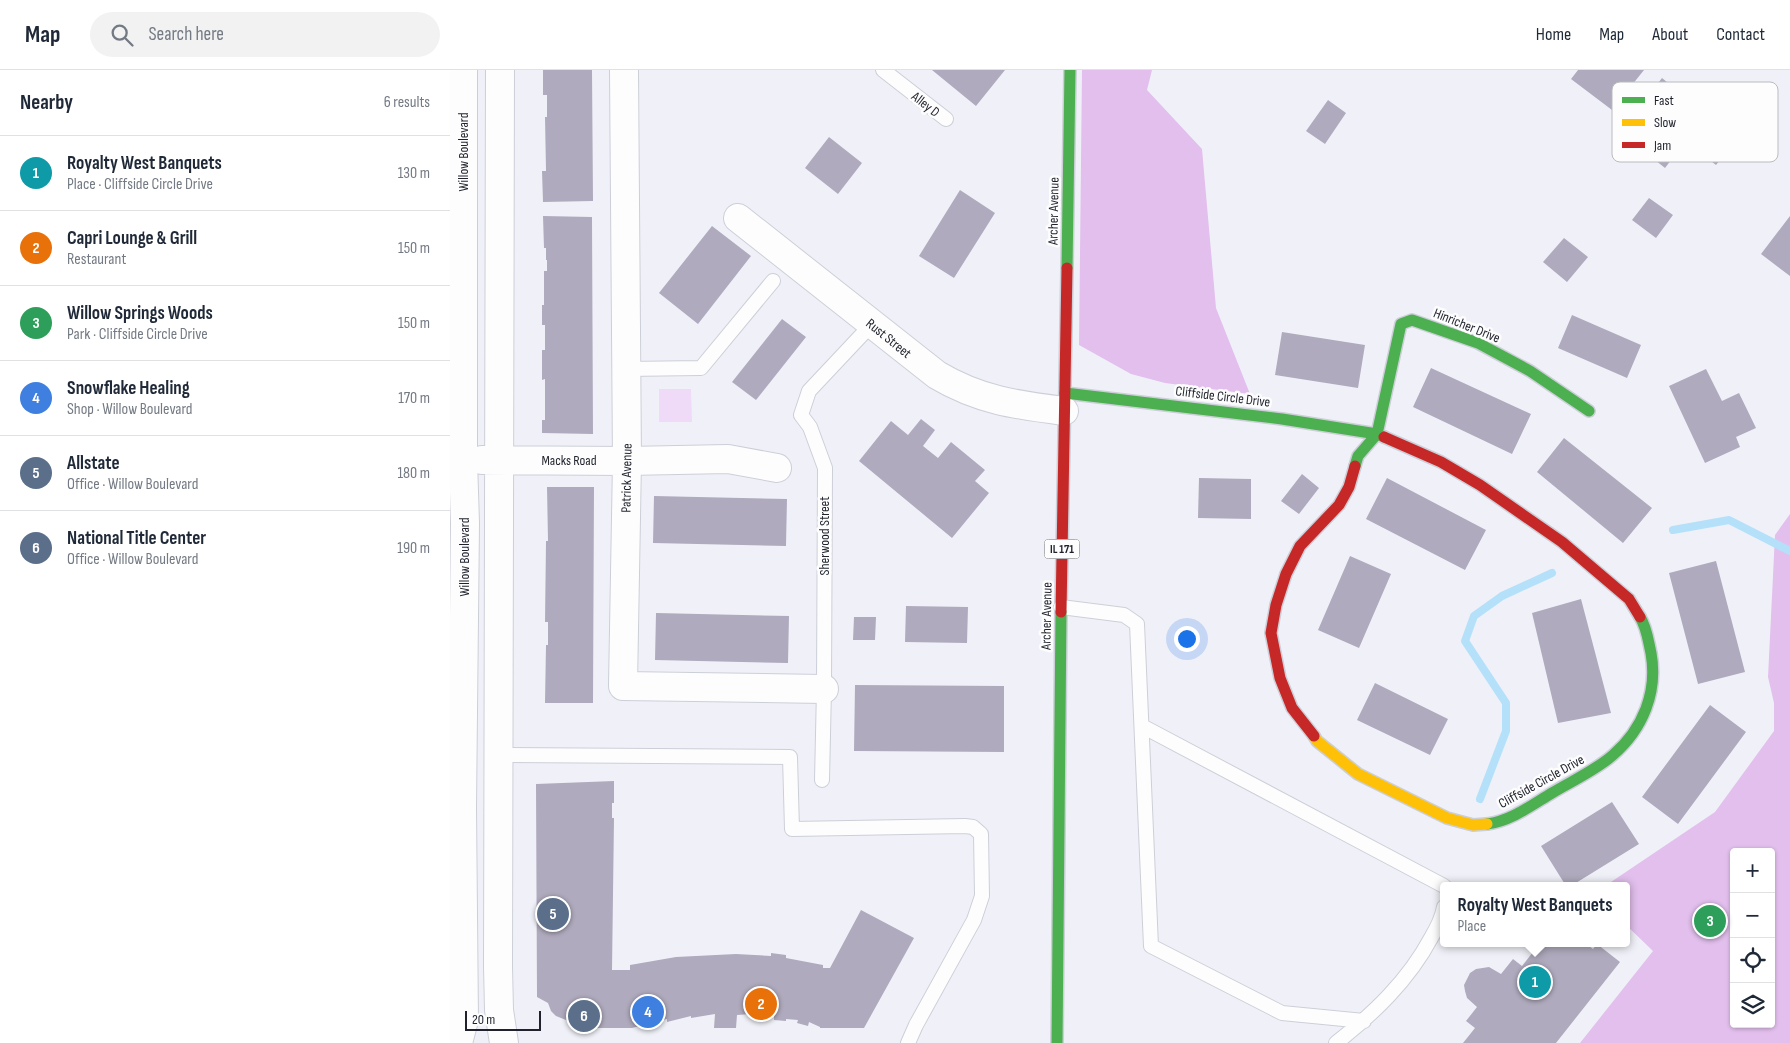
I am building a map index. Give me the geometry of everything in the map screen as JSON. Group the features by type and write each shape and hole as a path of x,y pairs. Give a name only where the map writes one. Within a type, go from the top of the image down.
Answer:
{"street":[{"name":"Willow Boulevard","path":"458,1043 464,1020 462,799 465,522 456,460 463,70"},
{"path":"500,70 500,755 498,975 499,1010 504,1043"},
{"name":"Patrick Avenue","path":"624,70 627,461 623,686 824,688"},
{"name":"Archer Avenue","path":"1057,1043 1061,607 1070,70"},
{"name":"Rust Street","path":"738,218 937,375 958,387 1005,402 1064,402"},
{"name":"Hinricher Drive","path":"1377,434 1401,324 1412,320 1478,342 1530,371 1589,411"},
{"name":"Cliffside Circle Drive","path":"1064,402 1282,419 1377,434 1441,462 1512,506 1562,542 1629,599 1645,624 1653,665 1652,691 1644,715 1629,738 1613,755 1593,769 1513,816 1494,823 1473,825 1447,818 1358,774 1317,741 1292,708 1280,678 1271,633 1276,605 1286,574 1300,546 1339,505 1349,487 1358,456 1377,434"},
{"name":"Macks Road","path":"456,460 627,461 728,459 777,468"},
{"path":"471,1043 488,1041 497,1043"}],"lane":[{"name":"Alley D","path":"883,70 946,119"},
{"path":"626,369 701,368 773,281"},
{"name":"Sherwood Street","path":"822,780 825,468 810,427 802,415 809,391 872,324"},
{"path":"1061,607 1124,615 1137,624 1151,946 1282,1013 1364,1021"},
{"path":"1142,726 1440,884"},
{"path":"500,755 790,757 792,830 973,827 980,834 982,896 974,920 908,1043"},
{"path":"1336,1043 1364,1021 1400,985 1425,949 1440,920"}],"shaded area":[{"path":"1082,70 1152,70 1147,90 1202,149 1216,308 1250,394 1165,383 1131,374 1079,345"},
{"path":"659,389 691,389 692,422 659,422"},
{"path":"1790,514 1790,1043 1580,1043 1653,951 1630,929 1630,882 1611,882 1715,812 1774,731 1774,703 1768,677 1775,535"}],"building":[{"path":"543,70 592,70 593,201 543,202 542,171 546,171 545,117 547,117 547,95 543,95"},
{"path":"932,70 1005,70 976,106"},
{"path":"1578,70 1644,70 1634,82 1612,82 1612,110 1571,79"},
{"path":"1662,78 1667,82 1659,82"},
{"path":"1328,100 1346,113 1325,144 1306,131"},
{"path":"829,137 862,163 838,194 805,168"},
{"path":"1658,162 1670,162 1665,168"},
{"path":"960,190 995,213 954,278 919,256"},
{"path":"1649,198 1673,215 1656,238 1632,220"},
{"path":"543,216 592,217 593,434 542,433 542,420 545,420 545,379 542,380 542,350 545,350 545,325 542,325 542,305 544,305 544,271 547,271"},
{"path":"1790,216 1790,276 1761,254"},
{"path":"712,226 751,256 698,324 659,293"},
{"path":"1564,238 1588,257 1567,282 1543,262"},
{"path":"1572,315 1641,345 1627,378 1558,348"},
{"path":"782,319 806,337 756,400 732,382"},
{"path":"1282,332 1365,345 1358,388 1275,375"},
{"path":"1431,368 1531,414 1512,454 1413,407"},
{"path":"1706,369 1722,401 1739,393 1756,428 1736,437 1740,447 1705,463 1669,386"},
{"path":"921,419 935,430 923,446 938,458 951,442 985,470 975,481 989,493 952,538 859,461 891,421 908,435"},
{"path":"1564,438 1652,508 1623,543 1537,472"},
{"path":"1302,474 1319,488 1299,514 1281,501"},
{"path":"1199,478 1251,479 1251,519 1198,518"},
{"path":"1387,478 1486,530 1465,570 1366,519"},
{"path":"547,487 594,487 593,703 545,703 546,645 548,645 548,622 545,622 546,541 548,541"},
{"path":"654,496 787,499 786,546 653,543"},
{"path":"1350,556 1391,574 1359,648 1318,630"},
{"path":"1716,561 1745,672 1698,684 1669,573"},
{"path":"1581,599 1611,713 1558,723 1532,613"},
{"path":"906,606 968,607 967,643 905,642"},
{"path":"656,613 789,616 788,663 655,660"},
{"path":"854,617 876,617 875,640 853,640"},
{"path":"1375,683 1448,719 1430,755 1357,720"},
{"path":"855,685 1004,686 1004,752 854,751"},
{"path":"1710,705 1746,732 1678,824 1642,797"},
{"path":"614,781 614,803 612,803 612,818 614,818 612,970 630,970 630,965 676,957 736,954 771,956 771,953 786,955 786,958 823,965 823,968 830,968 861,910 914,938 864,1028 820,1028 809,1022 808,1026 797,1023 798,1020 774,1020 774,1016 751,1018 751,1014 737,1015 736,1028 714,1028 715,1014 691,1018 691,1016 667,1022 667,1019 632,1028 573,1028 566,1020 556,1016 551,1011 548,1003 537,997 536,784"},
{"path":"1612,802 1639,844 1577,882 1564,882 1541,846"},
{"path":"1537,947 1590,947 1593,949 1595,947 1601,947 1620,962 1556,1043 1463,1043 1475,1028 1466,1021 1477,1007 1467,998 1465,991 1464,985 1470,973 1476,969 1489,967 1501,974 1513,959 1522,966"}],"waterway":[{"path":"1673,530 1729,520 1790,551"},
{"path":"1480,799 1506,731 1506,703 1465,641 1474,616 1502,596 1552,573"}],"traffic: fast":[{"path":"1067,268 1070,70"},
{"path":"1355,466 1358,456 1377,434 1401,324 1412,320 1478,343 1530,371 1589,411"},
{"path":"1065,393 1282,419 1377,434 1384,437"},
{"path":"1057,1043 1061,612"},
{"path":"1487,824 1504,820 1521,812 1592,770 1613,755 1633,734 1646,709 1650,696 1653,668 1646,630 1640,617"}],"traffic: slow":[{"path":"1314,736 1317,741 1358,774 1447,818 1473,825 1487,824"}],"traffic: jam":[{"path":"1061,612 1067,268"},
{"path":"1384,437 1441,462 1480,485 1562,542 1629,599 1640,617"},
{"path":"1314,736 1292,708 1280,678 1271,633 1276,605 1286,574 1300,546 1339,505 1349,487 1355,466"}],"place":[{"name":"Allstate","path":"553,914"},
{"name":"Willow Springs Woods","path":"1710,921"},
{"name":"Royalty West Banquets","path":"1535,982"},
{"name":"Capri Lounge & Grill","path":"761,1004"},
{"name":"Snowflake Healing","path":"648,1012"},
{"name":"National Title Center","path":"584,1016"}]}
